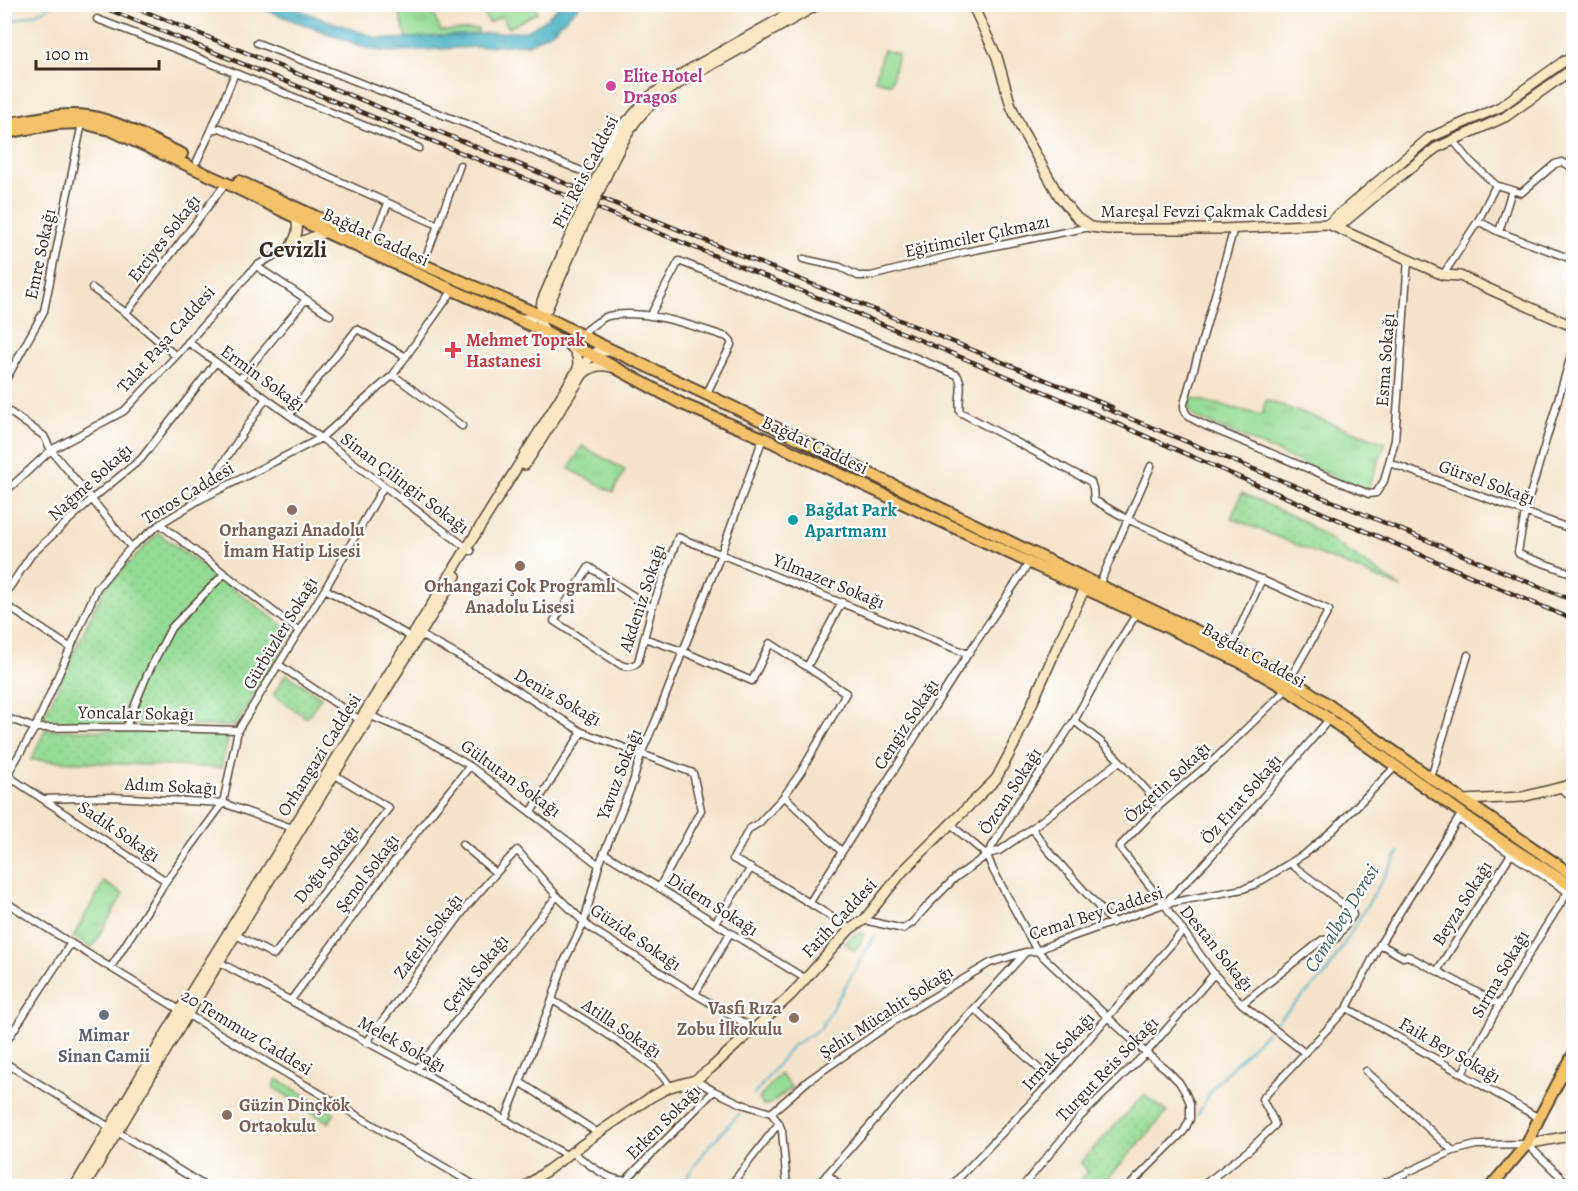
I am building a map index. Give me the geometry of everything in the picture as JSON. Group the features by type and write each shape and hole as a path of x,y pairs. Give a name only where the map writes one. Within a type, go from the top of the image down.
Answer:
{"main road":[{"name":"Piri Reis Caddesi","path":"543,308 577,229 633,115 649,97 685,72 806,4"},
{"name":"Piri Reis Caddesi","path":"610,159 639,117 653,102 704,69 819,4"},
{"name":"Mareşal Fevzi Çakmak Caddesi","path":"972,4 997,57 1011,106 1022,130 1059,196 1077,218 1090,227 1107,229 1332,226 1443,274 1460,276 1574,327"},
{"path":"1332,226 1429,138 1500,107 1564,61 1574,60"},
{"path":"1332,226 1436,148 1505,117 1574,68"},
{"name":"Bağdat Caddesi","path":"4,124 64,116 89,116 110,122 423,265 528,310 543,308 554,321 614,351 1231,647 1333,714 1400,762 1461,816 1572,892"},
{"name":"Bağdat Caddesi","path":"4,133 55,124 82,123 110,129 325,232 592,355 682,404 763,438 1288,684"},
{"path":"291,246 299,228 296,218"},
{"name":"Talat Paşa Caddesi","path":"291,246 325,232"},
{"path":"517,319 531,319 543,308"},
{"path":"543,308 542,325 547,334"},
{"path":"566,343 577,354 578,369"},
{"path":"592,355 601,350 614,351"},
{"name":"Orhangazi Caddesi","path":"75,1186 113,1129 184,1012 292,828 365,716 578,369 592,355"},
{"name":"Orhangazi Caddesi","path":"469,549 583,374 590,368 603,365 616,369"},
{"path":"682,404 690,405 695,401 693,389"},
{"path":"719,419 715,416 718,407 731,406"},
{"name":"Fatih Caddesi","path":"526,1186 651,1097 670,1087 695,1080 710,1069 791,995 850,929 864,921 903,871 998,776 1085,588"},
{"name":"Orhangazi Caddesi","path":"184,1012 219,962 334,775 365,716"},
{"name":"Bağdat Caddesi","path":"1400,762 1431,778 1574,876"},
{"path":"1464,800 1522,797 1574,784"},
{"path":"1492,1186 1527,1144 1574,1053"},
{"name":"Orhangazi Caddesi","path":"85,1186 113,1129"},
{"path":"1527,1144 1574,1135"}],"street":[{"path":"97,19 419,148"},
{"path":"257,43 584,172 591,167 618,126 633,115"},
{"path":"197,161 235,73"},
{"name":"Emre Sokağı","path":"4,383 44,311 82,123"},
{"path":"211,130 220,128 438,225"},
{"path":"1454,140 1471,162 1496,185 1521,193 1556,164 1562,162 1574,168"},
{"path":"423,265 460,165"},
{"name":"Erciyes Sokağı","path":"126,313 226,183"},
{"path":"1443,274 1478,221 1496,185"},
{"path":"1499,232 1512,190"},
{"path":"371,242 388,204"},
{"path":"1478,221 1499,232 1574,260"},
{"name":"Eğitimciler Çıkmazı","path":"802,259 840,267 858,276 871,276 965,252 1090,227"},
{"name":"Esma Sokağı","path":"1234,228 1184,404 1185,412 1190,418 1206,426 1369,494 1376,493 1384,481 1395,440 1408,259"},
{"name":"Talat Paşa Caddesi","path":"4,493 51,450 124,411 256,266 291,246"},
{"path":"650,316 679,261 957,375 961,379 960,412 1090,482 1094,488 1094,500 1127,519 1262,579 1231,647"},
{"path":"256,266 330,315"},
{"path":"92,288 126,313 176,356"},
{"name":"Toros Caddesi","path":"6,776 35,728 97,588 131,547 160,524 199,500 321,438 393,375 453,290"},
{"path":"240,379 306,299"},
{"path":"581,334 606,317 633,315 650,316 690,325 727,337 731,345 706,395"},
{"path":"289,415 357,330 406,357"},
{"name":"Ermin Sokağı","path":"188,342 321,438"},
{"path":"1574,345 1525,512 1519,553 1574,574"},
{"name":"Nağme Sokağı","path":"4,596 31,555 92,499 141,459 216,362"},
{"path":"393,375 462,426"},
{"path":"199,500 266,398"},
{"path":"4,408 44,436 51,450 131,547"},
{"name":"Sinan Çilingir Sokağı","path":"321,438 469,549"},
{"name":"Yavuz Sokağı","path":"505,1120 552,1000 564,962 584,922 599,865 721,554 763,438"},
{"name":"Gürsel Sokağı","path":"1390,463 1574,530"},
{"path":"1099,585 1151,466"},
{"name":"Gürbüzler Sokağı","path":"223,803 238,730 326,589 384,486"},
{"path":"160,524 299,631"},
{"name":"Yılmazer Sokağı","path":"678,537 968,654"},
{"name":"Akdeniz Sokağı","path":"652,608 589,567 554,621 621,665 627,668 633,666 638,662 652,608 678,537"},
{"name":"Cengiz Sokağı","path":"810,902 968,654 1029,563"},
{"path":"126,727 147,675 171,628 224,574"},
{"name":"Özçetin Sokağı","path":"1164,904 1119,847 1160,805 1216,758 1288,684 1329,610 1262,579"},
{"name":"Deniz Sokağı","path":"326,589 488,672 582,732 693,773 701,810 659,888"},
{"path":"807,667 842,602"},
{"path":"4,604 70,648"},
{"name":"Özcan Sokağı","path":"864,921 903,929 912,923 955,878 987,855 1019,801 1074,721 1137,613"},
{"path":"644,638 682,651 753,681 770,643 846,693 801,772 784,796 759,823 749,829 734,859 810,902 850,929"},
{"path":"1431,778 1468,655"},
{"name":"Gültutan Sokağı","path":"279,665 365,716 421,737 470,766 599,865"},
{"name":"Öz Fırat Sokağı","path":"1164,904 1239,825 1333,714"},
{"path":"4,717 35,728"},
{"path":"1074,721 1120,760 1160,805"},
{"name":"Yoncalar Sokağı","path":"35,728 126,727 238,730"},
{"path":"531,812 582,732"},
{"path":"987,855 999,851 1032,828 1120,760"},
{"name":"Cemal Bey Caddesi","path":"817,1186 1026,952 1037,951 1164,904 1243,889 1256,884 1306,853 1333,830 1400,762"},
{"name":"Şenol Sokağı","path":"291,1000 470,766"},
{"name":"Doğu Sokağı","path":"236,935 274,955 389,808 334,775"},
{"name":"Sadık Sokağı","path":"6,776 166,880 223,803"},
{"path":"1560,788 1574,798"},
{"path":"784,796 842,852"},
{"name":"Adım Sokağı","path":"43,799 112,797 223,803 292,828"},
{"path":"1202,1186 1249,1150 1275,1125 1262,1099 1347,1008 1380,944 1461,816"},
{"name":"Bağdat Caddesi","path":"1461,816 1511,854 1572,892"},
{"path":"952,823 987,855 1037,951 1167,1070 1179,1082 1190,1103 1190,1119 1184,1131 1129,1186"},
{"path":"1032,828 1046,848 1113,922"},
{"path":"1001,831 1013,841"},
{"path":"462,844 496,873"},
{"name":"Zaferli Sokağı","path":"366,1042 468,905 517,850"},
{"name":"Güzide Sokağı","path":"517,850 557,896 590,928 754,1029"},
{"name":"Didem Sokağı","path":"604,852 806,979"},
{"name":"Beyza Sokağı","path":"1499,1004 1437,971 1511,854"},
{"path":"1242,1004 1322,940 1336,939 1353,915 1352,911 1291,864"},
{"path":"715,923 751,868"},
{"path":"111,967 166,880"},
{"name":"Sırma Sokağı","path":"1462,1074 1499,1004 1545,927 1572,892"},
{"name":"Çevik Sokağı","path":"417,1069 557,896"},
{"name":"20 Temmuz Caddesi","path":"4,900 184,1012 476,1186"},
{"name":"Destan Sokağı","path":"1164,904 1214,974 1242,1004 1305,1053"},
{"name":"Irmak Sokağı","path":"951,1186 1052,1081 1182,932"},
{"path":"695,994 730,933"},
{"path":"4,1046 71,943"},
{"path":"1380,944 1403,957 1408,956 1437,971"},
{"name":"Şehit Mücahit Sokağı","path":"771,1113 809,1080 900,1017 990,963 1026,952"},
{"name":"Melek Sokağı","path":"219,962 571,1154"},
{"name":"Turgut Reis Sokağı","path":"1023,1186 1081,1116 1146,1053 1214,974"},
{"name":"Atilla Sokağı","path":"552,1000 650,1063 670,1087"},
{"name":"Faik Bey Sokağı","path":"1347,1008 1539,1118"},
{"path":"975,1009 1052,1081"},
{"path":"4,1062 205,1186"},
{"path":"1366,1071 1454,1151"},
{"path":"695,1080 742,1104 771,1113 782,1131 787,1186"},
{"path":"520,1082 598,1133"},
{"name":"Erken Sokağı","path":"571,1154 619,1181 626,1180 714,1091"},
{"path":"730,1186 779,1123"},
{"path":"1378,1186 1454,1151 1476,1145 1527,1144 1570,1186"},
{"path":"827,1174 841,1186"},
{"path":"1214,1178 1220,1186"}],"green space":[{"path":"397,5 429,5 441,31 478,29 478,35 407,39"},
{"path":"478,5 533,5 538,12 509,28 502,16 489,23"},
{"path":"883,50 898,54 891,84 875,80"},
{"path":"1191,398 1262,415 1266,400 1386,443 1367,491 1195,417 1189,409"},
{"path":"582,446 625,470 613,492 569,469"},
{"path":"1242,493 1301,520 1402,588 1231,518"},
{"path":"158,533 292,632 235,726 41,724 103,590"},
{"path":"286,674 321,697 307,718 273,695"},
{"path":"45,730 230,732 221,768 31,760"},
{"path":"104,882 123,894 92,948 73,937"},
{"path":"864,934 855,951 845,944 852,936"},
{"path":"780,1074 792,1088 768,1105 763,1105 759,1099"},
{"path":"277,1079 335,1113 329,1123 273,1087"},
{"path":"1144,1095 1167,1112 1101,1186 1081,1186 1086,1182 1081,1179 1088,1171 1080,1163"}],"water":[{"path":"252,5 285,5 377,38 392,39 527,31 541,23 561,5 580,5 553,31 529,44 390,52 369,49"}],"waterway":[{"path":"4,22 30,16 54,4"},
{"name":"Cemalbey Deresi","path":"1276,1022 1326,974 1399,852"},
{"path":"754,1095 792,1046 820,1029 875,936"},
{"name":"Cemalbey Deresi","path":"1198,1114 1215,1084 1267,1032"},
{"path":"680,1186 709,1146 740,1113"}],"railway":[{"path":"95,4 836,305 1054,396 1574,620"},
{"path":"127,4 1112,407"},
{"path":"1102,407 1574,601"}],"place":[{"name":"Elite Hotel Dragos","path":"611,86"},
{"name":"Mehmet Toprak Hastanesi","path":"453,350"},
{"name":"Orhangazi Anadolu İmam Hatip Lisesi","path":"292,510"},
{"name":"Bağdat Park Apartmanı","path":"793,520"},
{"name":"Orhangazi Çok Programlı Anadolu Lisesi","path":"520,566"},
{"name":"Mimar Sinan Camii","path":"104,1015"},
{"name":"Vasfi Rıza Zobu İlkokulu","path":"794,1018"},
{"name":"Güzin Dinçkök Ortaokulu","path":"227,1115"}],"district":[{"name":"Cevizli","path":"293,249"}]}
